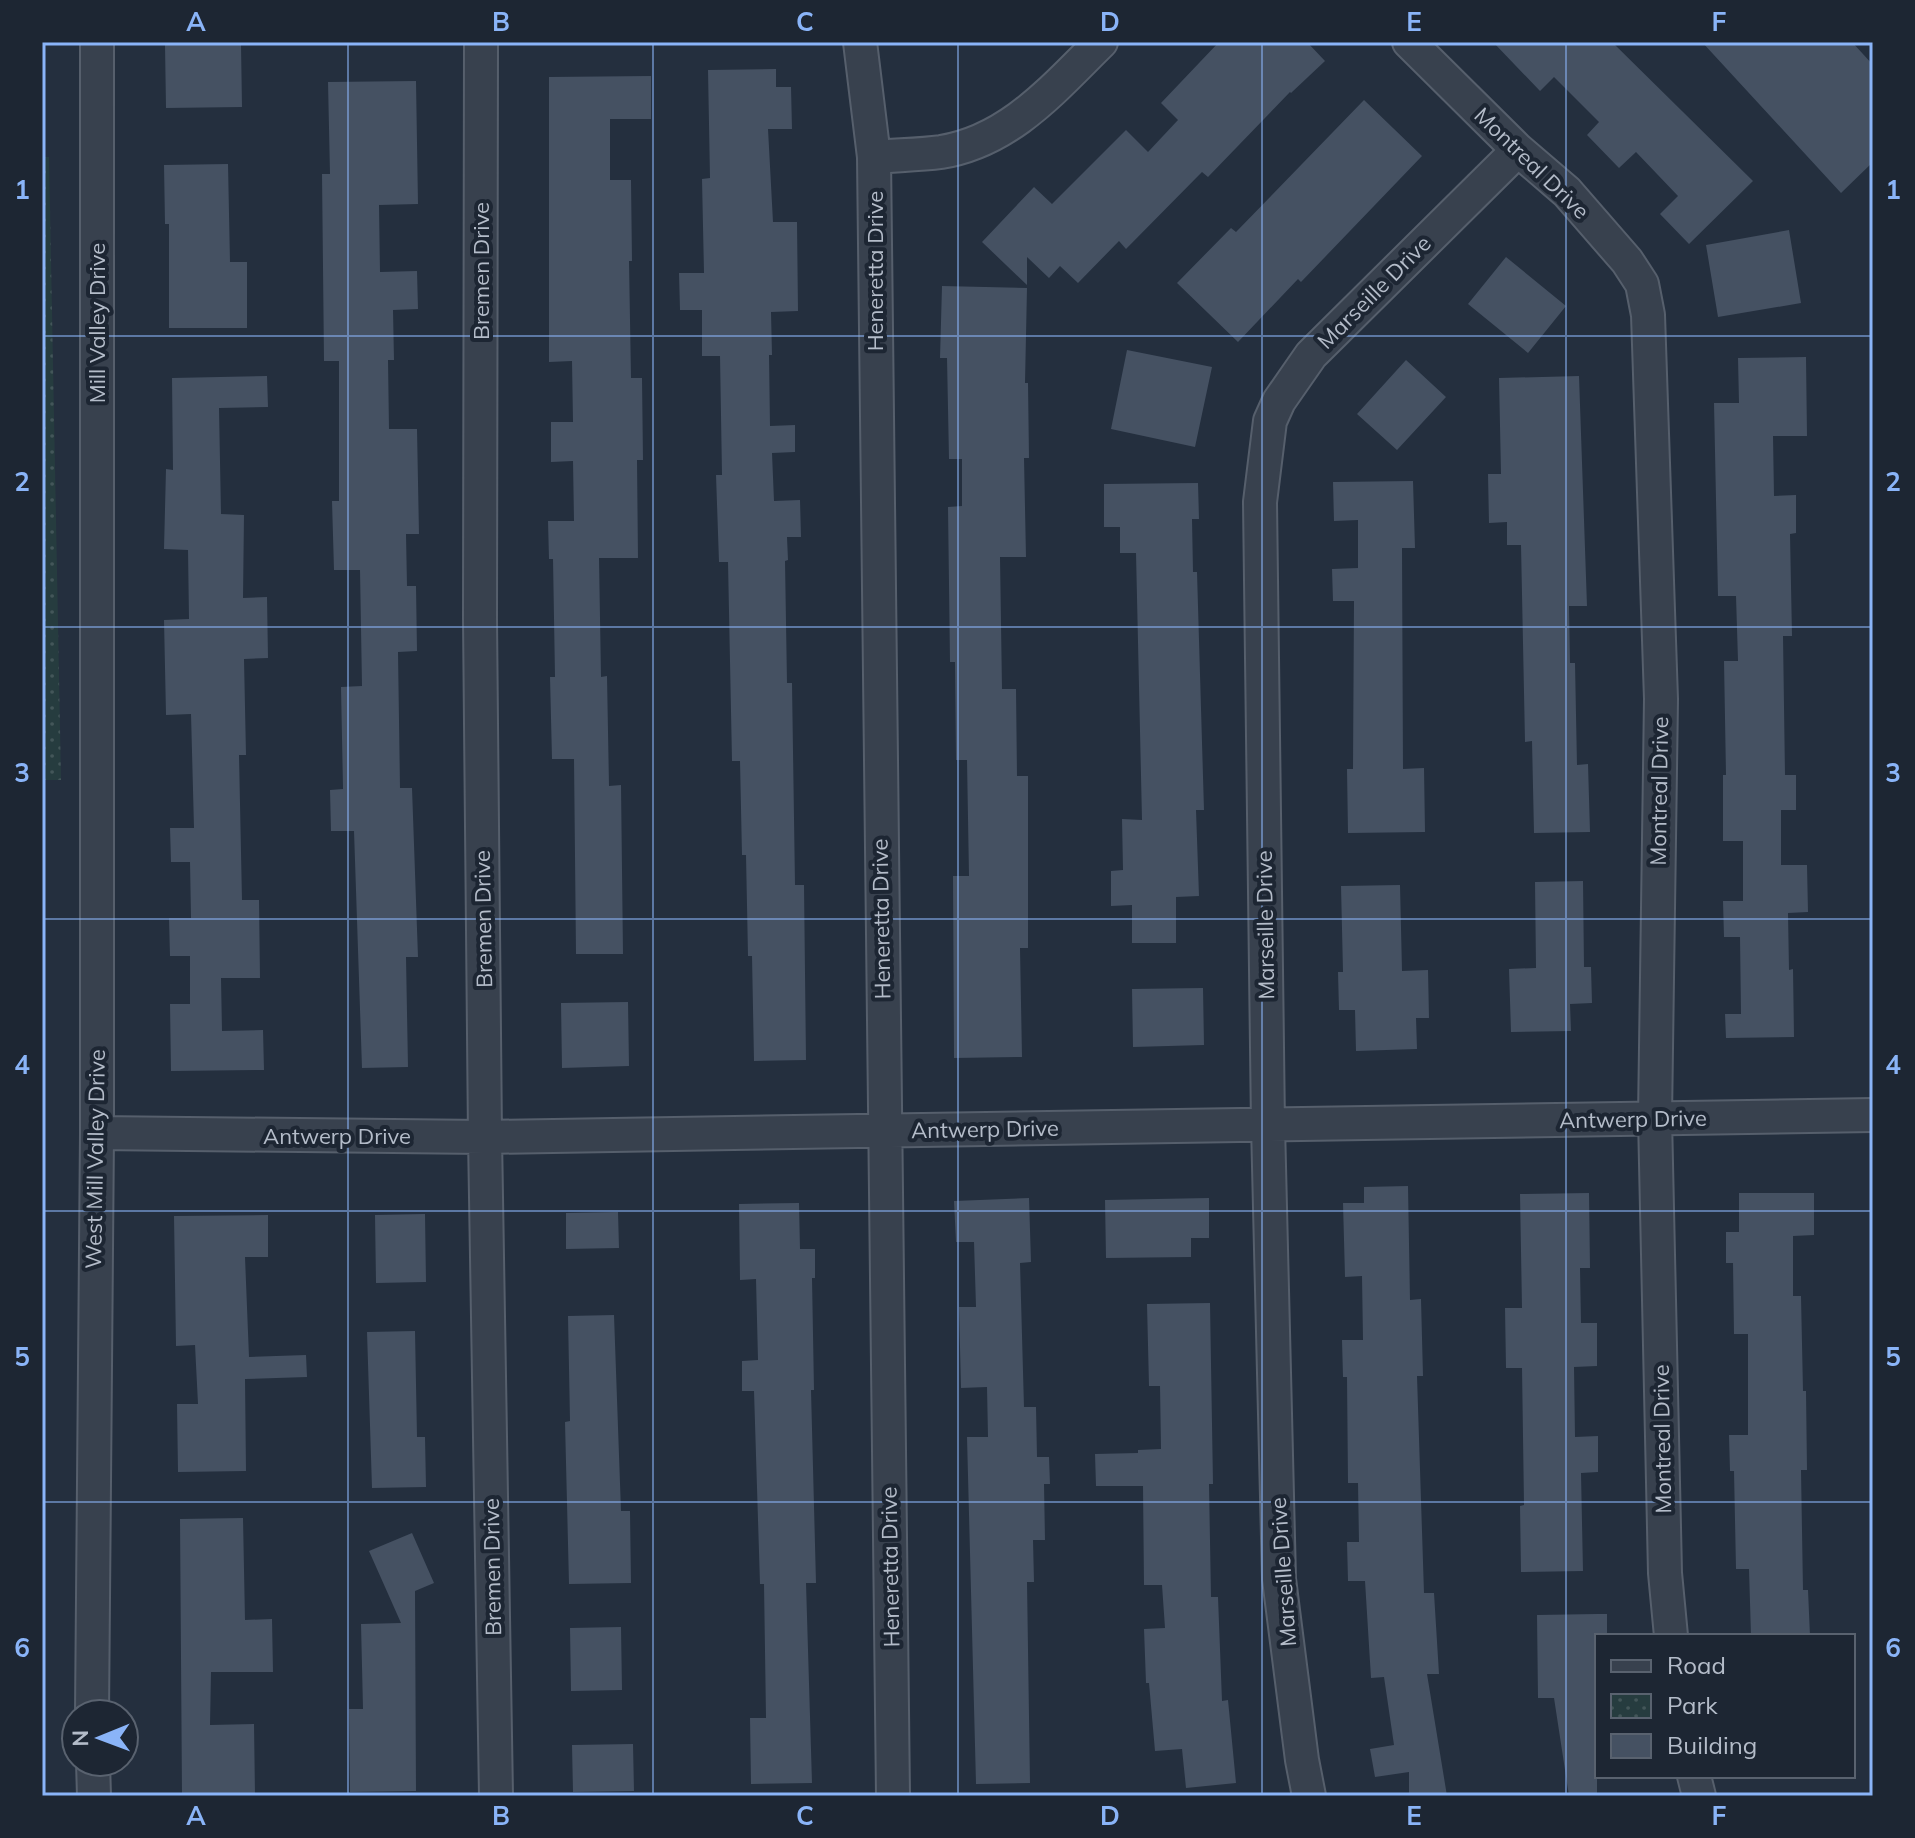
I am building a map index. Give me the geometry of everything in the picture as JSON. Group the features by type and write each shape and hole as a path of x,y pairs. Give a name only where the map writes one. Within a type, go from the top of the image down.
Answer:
{"street":[{"name":"Mill Valley Drive","path":"97,42 97,605"},
{"name":"Bremen Drive","path":"481,42 480,619 496,1796"},
{"name":"Heneretta Drive","path":"860,42 874,157 893,1796"},
{"path":"874,157 944,152 997,134 1031,110 1101,42"},
{"name":"Montreal Drive","path":"1409,42 1518,150 1567,192 1627,261 1642,284 1648,315 1661,699 1655,1118 1665,1573 1671,1634"},
{"name":"Marseille Drive","path":"1309,1796 1279,1579 1268,1125 1260,502 1270,421 1279,401 1311,355 1518,150"},
{"name":"West Mill Valley Drive","path":"92,1698 97,605"},
{"name":"Antwerp Drive","path":"97,1133 485,1137 1873,1115"}],"green space":[{"path":"42,157 49,157 61,780 42,780"}],"building":[{"path":"1219,42 1307,42 1325,61 1290,92 1208,177 1202,172 1126,249 1119,241 1078,283 1060,266 1049,278 1027,257 1027,285 982,242 1034,187 1052,204 1126,130 1148,152 1178,120 1161,103"},
{"path":"1493,42 1612,42 1753,181 1689,244 1660,214 1678,196 1636,152 1619,168 1587,135 1599,122 1554,77 1540,91"},
{"path":"1702,42 1852,42 1873,65 1873,162 1841,193"},
{"path":"241,44 242,107 166,108 165,45"},
{"path":"776,69 776,87 791,87 792,129 768,129 773,222 797,222 798,311 771,312 770,426 795,425 795,452 772,453 774,501 800,500 801,537 787,537 788,560 785,561 787,683 792,683 795,885 804,885 806,1060 754,1061 752,956 748,956 740,761 732,761 728,562 719,562 716,475 722,475 720,356 702,356 702,310 680,310 679,273 704,273 702,179 710,178 708,70"},
{"path":"651,76 651,119 610,119 610,180 631,180 631,378 642,378 643,460 637,460 638,558 599,558 601,677 607,676 609,786 621,785 623,954 576,954 574,759 552,759 550,677 555,677 553,559 549,559 548,521 574,521 573,461 551,462 551,422 573,422 572,361 549,362 549,77"},
{"path":"416,81 418,204 379,205 380,272 417,271 418,309 393,310 394,360 388,360 389,429 417,429 419,534 406,534 407,586 416,586 417,651 398,652 400,788 412,788 418,957 406,957 408,1067 362,1068 354,831 331,831 330,790 343,789 341,687 362,686 360,570 334,570 332,501 339,501 339,361 324,361 322,174 330,174 328,82"},
{"path":"1364,100 1422,156 1301,282 1298,279 1238,342 1177,283 1231,228 1236,232"},
{"path":"228,164 230,262 247,262 247,328 169,328 169,224 165,224 164,165"},
{"path":"1789,230 1801,303 1718,317 1706,245"},
{"path":"1506,257 1566,306 1528,353 1468,304"},
{"path":"942,286 1027,288 1025,383 1028,383 1029,458 1024,458 1026,557 1000,557 1002,689 1016,689 1017,776 1028,776 1028,948 1020,948 1022,1057 954,1058 953,876 969,876 967,760 956,760 955,662 950,662 948,507 962,506 962,459 949,459 947,358 940,358"},
{"path":"1127,350 1212,367 1195,447 1111,429"},
{"path":"1806,357 1807,436 1773,436 1774,496 1796,495 1796,533 1790,534 1792,636 1783,636 1785,775 1796,775 1796,810 1781,810 1781,865 1807,865 1808,912 1788,913 1794,1037 1726,1038 1725,1014 1741,1014 1740,937 1724,937 1723,901 1743,901 1743,841 1723,841 1723,775 1726,775 1724,661 1738,661 1736,596 1718,596 1714,403 1739,403 1738,358"},
{"path":"1406,360 1446,397 1397,450 1357,414"},
{"path":"267,376 268,407 219,408 221,514 244,515 243,598 267,597 268,658 244,659 246,755 239,755 242,900 259,900 260,978 221,978 222,1031 263,1030 264,1070 171,1071 170,1004 190,1004 190,956 170,956 169,918 191,918 190,862 171,862 170,828 194,828 191,714 166,715 164,620 189,619 188,550 164,549 166,469 173,470 172,378"},
{"path":"1579,376 1587,606 1569,606 1570,663 1575,663 1577,765 1588,764 1590,832 1534,833 1532,741 1525,742 1521,545 1507,545 1507,522 1489,523 1488,474 1501,474 1499,378"},
{"path":"1413,481 1415,548 1402,548 1403,769 1424,768 1425,832 1348,833 1347,769 1353,769 1354,601 1333,601 1332,569 1358,568 1358,520 1334,521 1333,482"},
{"path":"1198,483 1199,519 1192,519 1193,572 1197,572 1204,810 1196,810 1199,896 1176,897 1176,943 1132,943 1132,905 1111,906 1111,871 1123,870 1122,819 1142,820 1136,553 1120,553 1120,527 1104,527 1104,484"},
{"path":"1583,881 1584,967 1591,967 1592,1003 1570,1004 1571,1031 1511,1032 1509,969 1536,968 1535,882"},
{"path":"1400,885 1402,971 1428,970 1429,1018 1416,1018 1417,1049 1356,1051 1355,1010 1339,1010 1338,972 1343,972 1341,886"},
{"path":"1203,988 1204,1045 1133,1047 1132,989"},
{"path":"628,1002 629,1066 562,1068 561,1003"},
{"path":"1408,1186 1410,1300 1421,1299 1423,1376 1417,1376 1424,1593 1434,1593 1439,1674 1427,1674 1447,1796 1409,1796 1409,1772 1375,1777 1370,1749 1394,1745 1384,1677 1371,1678 1365,1581 1348,1581 1347,1542 1359,1542 1358,1483 1348,1483 1347,1377 1343,1377 1342,1340 1363,1340 1362,1276 1345,1277 1343,1203 1364,1203 1364,1187"},
{"path":"1589,1193 1590,1268 1580,1268 1581,1323 1597,1323 1597,1366 1574,1367 1575,1437 1598,1436 1598,1472 1581,1473 1583,1571 1521,1572 1520,1506 1524,1505 1522,1368 1506,1368 1505,1308 1522,1308 1520,1194"},
{"path":"1739,1193 1814,1193 1814,1235 1793,1236 1793,1296 1801,1296 1803,1391 1806,1391 1807,1470 1801,1470 1803,1590 1808,1590 1810,1634 1751,1634 1749,1569 1736,1569 1734,1471 1730,1471 1729,1435 1748,1435 1748,1334 1734,1334 1733,1263 1726,1263 1726,1232 1739,1232"},
{"path":"1029,1198 1031,1262 1020,1263 1024,1407 1036,1407 1037,1457 1049,1457 1050,1484 1044,1484 1045,1540 1033,1540 1034,1582 1027,1582 1030,1783 976,1784 967,1437 988,1437 987,1387 961,1388 959,1307 976,1307 974,1242 956,1242 954,1201"},
{"path":"1209,1198 1209,1238 1191,1238 1191,1257 1106,1258 1105,1200"},
{"path":"799,1203 800,1249 815,1249 815,1278 812,1278 814,1390 811,1390 816,1583 806,1583 812,1783 751,1784 750,1718 766,1718 764,1584 760,1584 754,1391 742,1391 742,1361 758,1360 756,1279 740,1280 739,1204"},
{"path":"618,1212 619,1248 566,1249 566,1213"},
{"path":"425,1214 426,1282 376,1283 375,1215"},
{"path":"268,1215 268,1257 245,1257 249,1357 306,1355 307,1377 245,1379 246,1471 178,1472 177,1404 198,1404 195,1345 176,1346 174,1216"},
{"path":"1210,1303 1211,1597 1218,1597 1222,1701 1228,1700 1236,1783 1186,1788 1182,1749 1155,1751 1149,1683 1146,1683 1144,1629 1165,1628 1162,1585 1144,1585 1143,1486 1096,1486 1095,1454 1161,1449 1160,1386 1149,1386 1147,1304"},
{"path":"614,1315 621,1511 630,1511 631,1583 569,1584 565,1422 570,1421 568,1316"},
{"path":"415,1331 417,1437 425,1437 426,1487 372,1488 367,1332"},
{"path":"243,1518 245,1620 272,1619 273,1672 211,1672 210,1725 254,1724 255,1795 182,1796 180,1519"},
{"path":"412,1533 434,1583 415,1591 416,1791 350,1792 349,1709 363,1709 361,1624 401,1623 369,1551"},
{"path":"1607,1614 1607,1634 1595,1634 1597,1796 1569,1796 1554,1698 1538,1698 1537,1615"},
{"path":"621,1627 622,1690 571,1691 570,1628"},
{"path":"633,1744 634,1791 573,1792 572,1745"}]}
